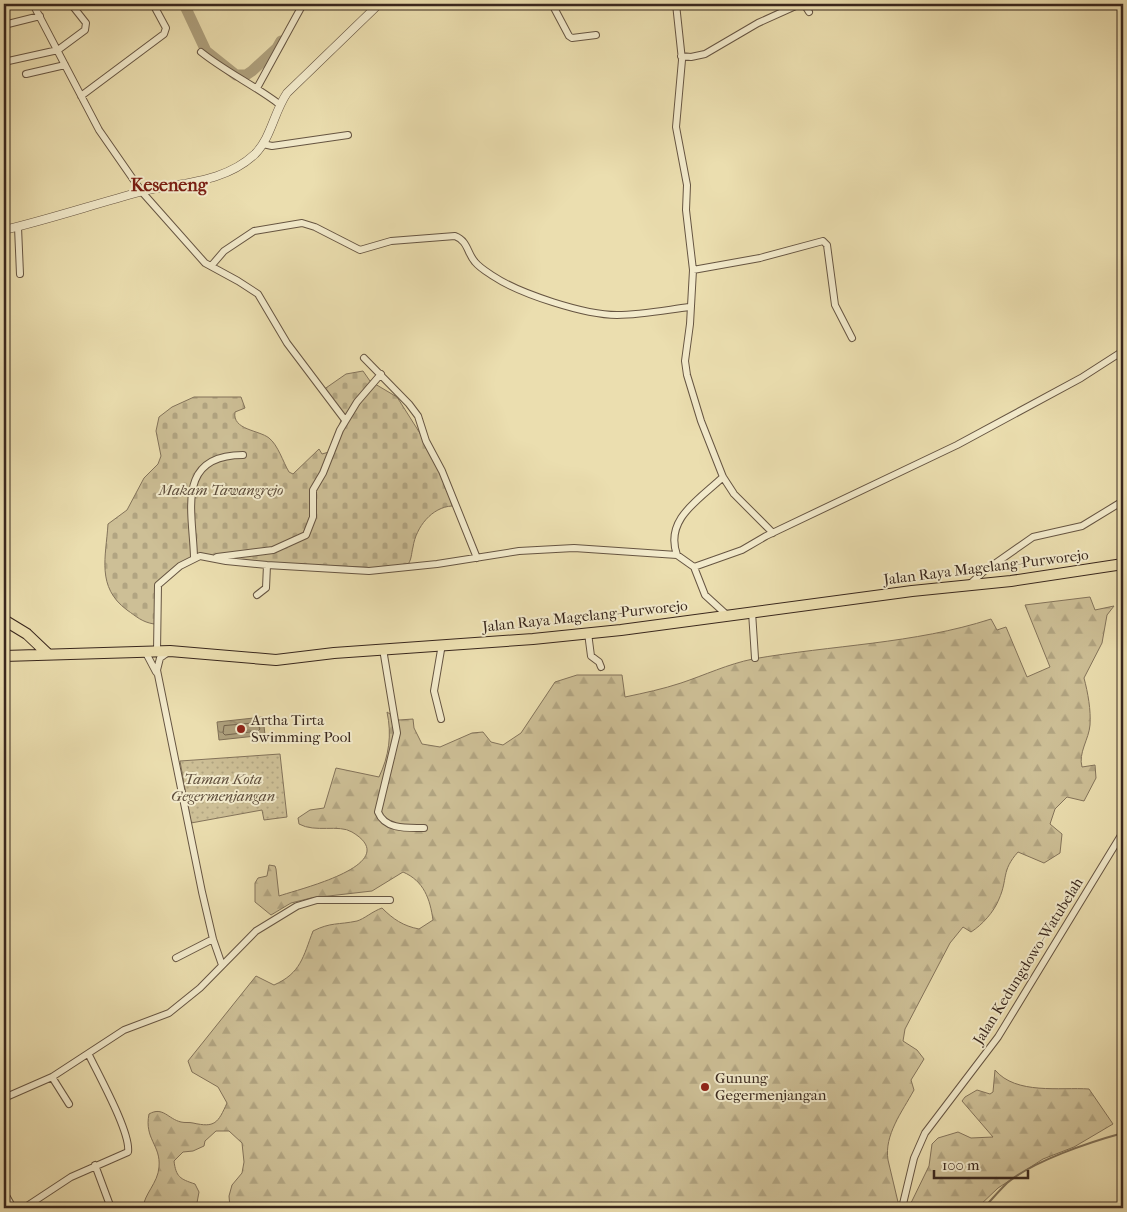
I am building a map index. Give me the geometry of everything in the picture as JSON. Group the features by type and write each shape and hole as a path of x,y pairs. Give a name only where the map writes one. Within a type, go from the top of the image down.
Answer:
{"main road":[{"name":"Jalan Raya Magelang-Purworejo","path":"4,656 47,653 170,652 276,660 382,649 588,633 969,586 1123,564"},
{"path":"4,620 27,634 47,653"}],"street":[{"path":"46,4 34,6 104,138 142,192 205,263 212,265 258,294 287,343 345,420"},
{"path":"4,62 58,50 86,28 84,19 71,4"},
{"path":"81,96 164,34 166,28 153,4"},
{"path":"257,88 303,4"},
{"path":"4,230 142,192 210,179 254,155 263,144 279,104 298,82 379,4"},
{"path":"552,4 569,36 572,38 596,35"},
{"path":"676,4 681,56 676,127 687,185 686,210 693,270 690,324 685,361 686,374 700,421 723,477 734,494 773,532"},
{"path":"681,56 691,57 705,54 758,23 800,4"},
{"path":"804,4 809,12"},
{"path":"4,25 40,16"},
{"path":"202,52 223,70 257,88 279,104"},
{"path":"26,74 65,65"},
{"path":"263,144 272,146 348,135"},
{"path":"212,265 224,251 246,235 275,226 306,224 360,250 391,241 455,236 462,239 466,244 475,262 493,276 504,283 557,303 616,315 690,308"},
{"path":"18,227 20,274"},
{"path":"693,270 760,258 823,241 827,246 830,285 835,305 852,338"},
{"path":"694,567 742,550 773,532 957,445 1087,375 1123,351"},
{"path":"364,358 381,374 418,416 426,440 442,471 477,558"},
{"path":"213,558 273,550 306,535 310,529 313,517 313,490 323,473 345,420 357,402 381,374"},
{"path":"194,557 190,518 191,495 195,482 203,469 218,459 231,455 243,455"},
{"path":"677,555 674,532 678,520 723,477"},
{"path":"969,586 983,572 1033,537 1082,526 1123,501"},
{"path":"222,965 213,939 152,652 158,584 180,566 194,557 202,555 226,561 267,565 381,570 562,548 677,555 694,567 705,595 729,616"},
{"path":"257,595 264,591 267,586 267,565"},
{"path":"752,612 755,658"},
{"path":"588,633 591,656 599,662 601,667"},
{"path":"441,719 434,691 442,644"},
{"path":"382,649 397,733 378,812 387,824 404,828 424,828"},
{"path":"158,676 159,660 163,654 170,652"},
{"name":"Jalan Kedungdowo-Watubelah","path":"902,1208 911,1170 925,1132 1001,1032 1123,832"},
{"path":"4,1098 52,1077 89,1055 124,1030 169,1013 200,988 256,931 297,906 317,900 390,900"},
{"path":"176,958 213,939"},
{"path":"24,1208 71,1177 95,1165 126,1154 128,1149 121,1124 89,1055"},
{"path":"52,1077 69,1104"},
{"path":"95,1165 111,1208"},
{"path":"4,1192 13,1208"}],"green space":[{"name":"Makam Tawangrejo","path":"363,371 370,381 397,397 442,468 452,506 438,510 426,519 418,532 411,559 407,566 379,568 193,559 156,586 156,615 154,624 140,619 117,601 111,592 105,571 108,524 127,510 144,478 158,464 161,456 156,431 159,417 172,407 194,397 241,397 245,408 235,412 235,418 238,423 269,438 278,449 289,472 293,474 319,449 322,454 329,452 342,418 323,390 346,374"},
{"path":"1090,597 1095,610 1114,606 1107,615 1102,643 1084,678 1089,702 1090,725 1081,762 1082,767 1095,765 1096,778 1084,801 1067,797 1055,809 1050,824 1062,834 1060,853 1044,863 1018,852 1009,865 1002,892 994,909 971,932 963,927 950,943 905,1029 903,1041 917,1050 924,1059 911,1080 914,1090 891,1133 887,1151 898,1202 910,1205 929,1166 932,1144 938,1138 958,1132 971,1138 993,1137 962,1101 977,1090 990,1094 993,1092 995,1070 1004,1078 1026,1086 1052,1089 1089,1089 1113,1124 1074,1147 1043,1159 998,1188 977,1208 499,1208 485,1204 479,1208 230,1208 229,1196 232,1185 242,1173 244,1162 242,1143 229,1131 216,1131 205,1141 204,1146 193,1151 183,1152 174,1161 176,1171 180,1177 195,1184 199,1192 196,1208 143,1208 159,1167 158,1153 150,1136 149,1114 158,1111 181,1122 206,1125 218,1119 227,1103 218,1087 192,1072 188,1061 256,976 274,985 296,969 313,931 330,925 363,919 382,908 399,921 413,928 419,929 433,920 425,892 416,880 403,872 372,891 311,898 291,903 271,915 255,902 255,883 258,878 267,876 269,865 275,866 276,869 279,896 306,888 343,873 358,864 366,855 365,844 352,832 340,829 305,827 299,824 298,818 310,810 324,808 336,768 379,777 389,745 387,712 399,720 413,719 414,728 422,744 440,747 472,733 483,732 491,742 503,745 521,733 555,682 577,675 622,675 625,697 674,685 753,659 903,639 932,634 991,619 997,630 1006,627 1027,677 1050,667 1025,605"},
{"name":"Taman Kota Gegermenjangan","path":"280,754 287,817 264,820 262,810 191,823 180,761"}],"water":[{"name":"Artha Tirta Swimming Pool","path":"263,717 265,735 219,740 217,722"}],"waterway":[{"path":"184,4 206,51 236,75 246,75 252,71 277,48 281,41"},
{"path":"984,1208 1007,1183 1031,1167 1079,1147 1123,1133"}],"place":[{"name":"Artha Tirta Swimming Pool","path":"241,729"},
{"name":"Gunung Gegermenjangan","path":"705,1087"}],"district":[{"name":"Keseneng","path":"169,185"}]}
